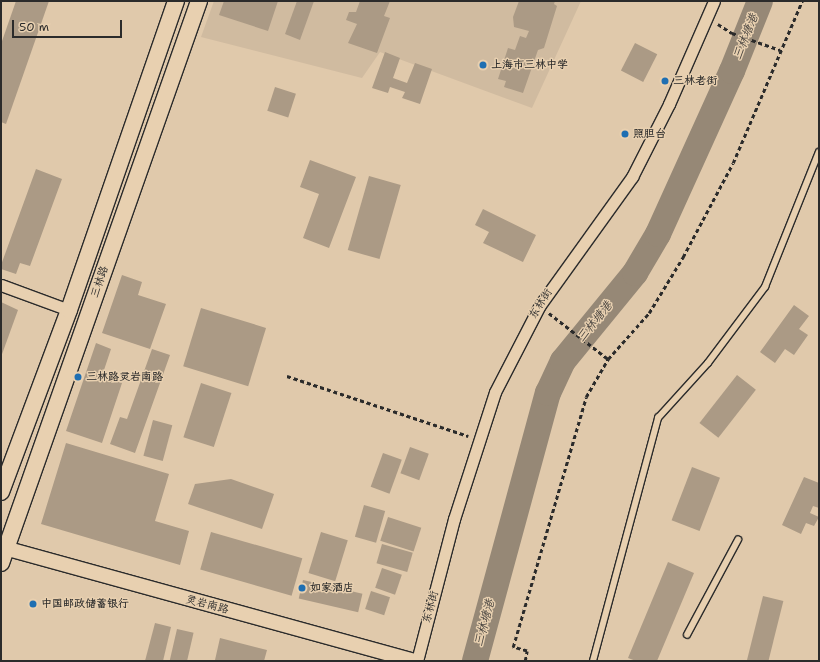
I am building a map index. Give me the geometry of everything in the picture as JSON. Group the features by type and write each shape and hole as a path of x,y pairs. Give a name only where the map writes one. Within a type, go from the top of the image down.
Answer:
{"main road":[{"name":"三林路","path":"1,492 69,310 176,1"},
{"name":"三林路","path":"3,554 199,1"}],"street":[{"name":"东林街","path":"416,661 478,439 498,386 540,305 632,176 669,104 714,1"},
{"path":"1,285 69,310"},
{"name":"灵岩南路","path":"3,554 416,661"}],"lane":[{"path":"593,661 658,418 708,363 766,287 819,152"},
{"path":"687,635 738,540"}],"path":[{"path":"525,661 528,651 513,647 586,396 608,359 649,313 683,257 733,163 802,1"},
{"path":"708,16 732,33 780,50"},
{"path":"540,305 608,359"},
{"path":"287,376 478,439"}],"shaded area":[{"name":"上海市三林中学","path":"214,1 581,1 532,108 380,52 362,78 201,37"}],"building":[{"path":"16,1 49,1 6,124 1,122 1,44"},
{"path":"224,1 278,1 268,31 219,15"},
{"path":"297,1 314,1 300,40 285,34"},
{"path":"360,1 390,1 384,16 390,18 377,53 348,43 357,24 346,20 349,12 356,12"},
{"path":"519,1 555,1 554,4 557,6 544,48 538,50 523,93 504,87 506,81 498,79 508,48 515,50 520,36 526,38 529,31 514,27 513,17"},
{"path":"635,43 657,54 643,82 621,71"},
{"path":"385,52 400,58 393,78 407,83 415,63 432,69 420,104 402,98 405,92 390,87 388,93 372,88"},
{"path":"275,87 296,94 288,118 267,111"},
{"path":"310,160 356,177 329,248 303,238 319,194 300,187"},
{"path":"36,169 62,179 30,266 20,263 16,274 1,269 1,265"},
{"path":"369,176 401,185 379,259 348,250"},
{"path":"483,209 536,235 523,262 483,243 489,232 475,225"},
{"path":"122,275 142,282 138,295 166,304 150,349 102,333"},
{"path":"1,302 18,310 1,357"},
{"path":"794,305 809,316 799,329 808,335 794,355 785,349 775,363 760,352"},
{"path":"201,308 266,328 248,386 183,366"},
{"path":"96,343 111,349 102,376 122,383 102,443 66,431"},
{"path":"152,349 170,355 135,453 110,444 120,417 127,419"},
{"path":"737,375 756,390 718,438 699,423"},
{"path":"201,383 231,393 214,447 183,437"},
{"path":"153,420 172,425 163,461 143,456"},
{"path":"66,443 169,474 155,521 189,531 180,565 41,524"},
{"path":"410,447 429,454 419,480 400,473"},
{"path":"383,453 402,460 389,494 371,487"},
{"path":"692,467 720,478 700,531 672,520"},
{"path":"804,477 819,483 819,508 813,506 810,513 819,517 814,526 806,523 801,534 782,525"},
{"path":"231,479 274,494 262,529 188,504 195,484"},
{"path":"364,505 385,511 376,543 355,537"},
{"path":"388,517 421,528 414,552 380,541"},
{"path":"211,532 302,558 292,596 200,569"},
{"path":"321,532 348,540 335,581 308,573"},
{"path":"382,544 413,553 407,572 376,563"},
{"path":"668,562 694,573 657,661 636,661 628,658"},
{"path":"382,568 402,575 395,595 375,588"},
{"path":"303,580 362,594 358,612 299,599"},
{"path":"371,591 390,597 384,615 365,609"},
{"path":"763,596 783,601 768,661 747,661"},
{"path":"155,623 171,627 163,661 145,661"},
{"path":"177,629 194,633 187,661 170,661"},
{"path":"220,638 267,650 264,661 215,660"}],"waterway":[{"name":"三林塘港","path":"475,661 548,393 563,361 635,273 658,234 732,71 760,1"}],"place":[{"name":"上海市三林中学","path":"483,65"},
{"name":"三林老街","path":"665,81"},
{"name":"照胆台","path":"625,134"},
{"name":"三林路灵岩南路","path":"78,377"},
{"name":"如家酒店","path":"302,588"},
{"name":"中国邮政储蓄银行","path":"33,604"}]}
